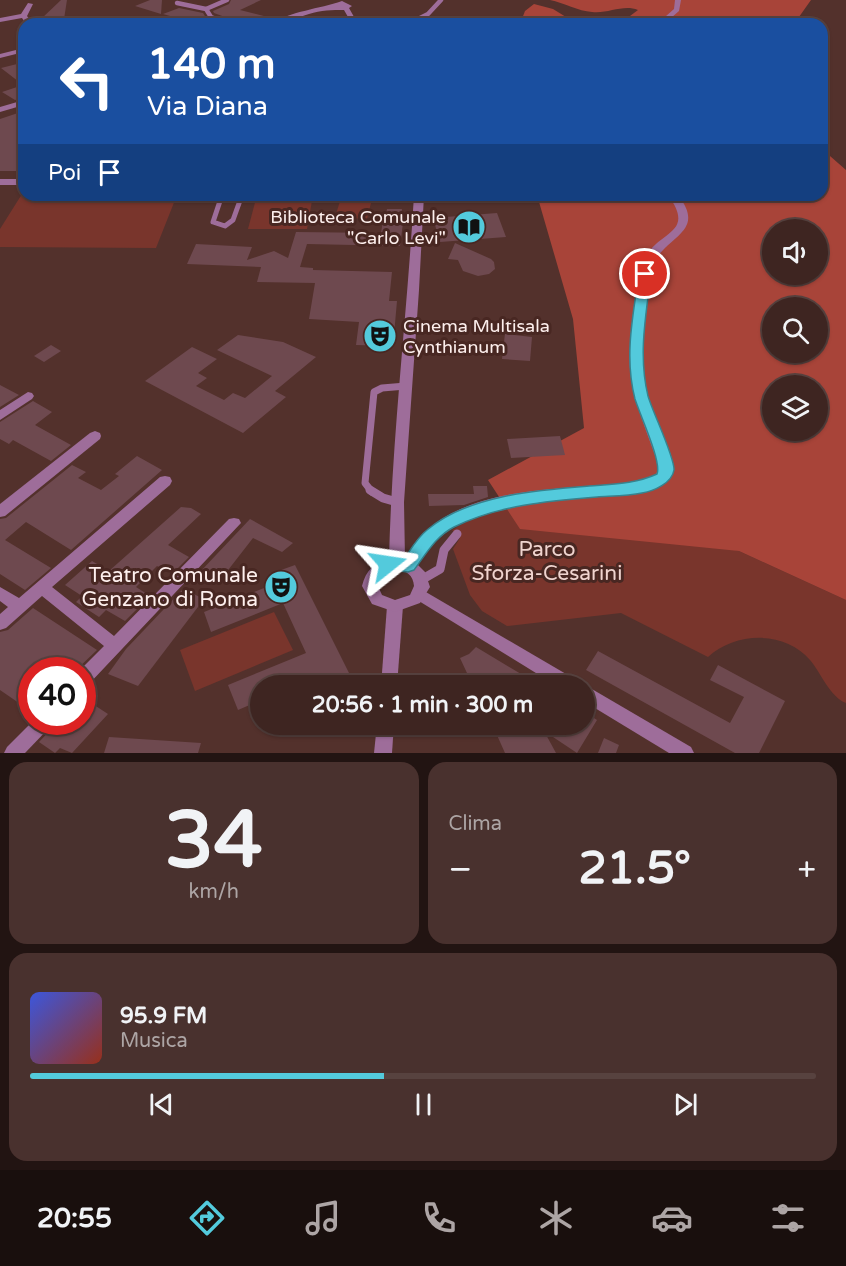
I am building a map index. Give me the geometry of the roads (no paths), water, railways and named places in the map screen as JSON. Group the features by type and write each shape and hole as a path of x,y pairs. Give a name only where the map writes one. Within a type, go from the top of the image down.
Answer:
{"street":[{"path":"667,18 676,10 678,0"},
{"path":"0,20 24,16 30,4"},
{"path":"291,18 339,4 350,18"},
{"path":"0,56 18,52"},
{"path":"0,110 18,104"},
{"path":"0,182 18,182"},
{"path":"402,564 397,502 419,201"},
{"path":"402,564 446,524 476,511 508,502 544,496 642,488 662,478 666,466 641,396 637,375 636,340 648,265 655,251 681,228 684,220 683,208 678,201"},
{"path":"0,416 28,396"},
{"path":"0,512 95,436"},
{"path":"0,623 165,481"},
{"path":"96,666 234,523"},
{"path":"388,564 402,564 418,573 420,587 409,603 395,606 377,600 370,586 376,571 388,564"},
{"path":"420,587 555,675"},
{"path":"42,588 115,646"},
{"path":"0,593 20,606"},
{"path":"390,675 395,606"},
{"path":"595,699 686,753"},
{"path":"13,753 30,735"},
{"path":"383,753 385,735"}],"lane":[{"path":"177,3 206,9 227,0"},
{"path":"420,18 428,14 441,0"},
{"path":"206,9 214,18"},
{"path":"220,201 213,222 221,226 234,222 240,201"},
{"path":"397,502 381,499 369,491 365,483 374,392 382,388 406,386"},
{"path":"420,587 440,569 444,550 457,534"}],"place":[{"name":"Biblioteca Comunale \"Carlo Levi\"","path":"469,227"},
{"name":"Cinema Multisala Cynthianum","path":"380,336"},
{"name":"Teatro Comunale Genzano di Roma","path":"281,587"}],"park label":[{"name":"Parco Sforza-Cesarini","path":"547,561"}]}
